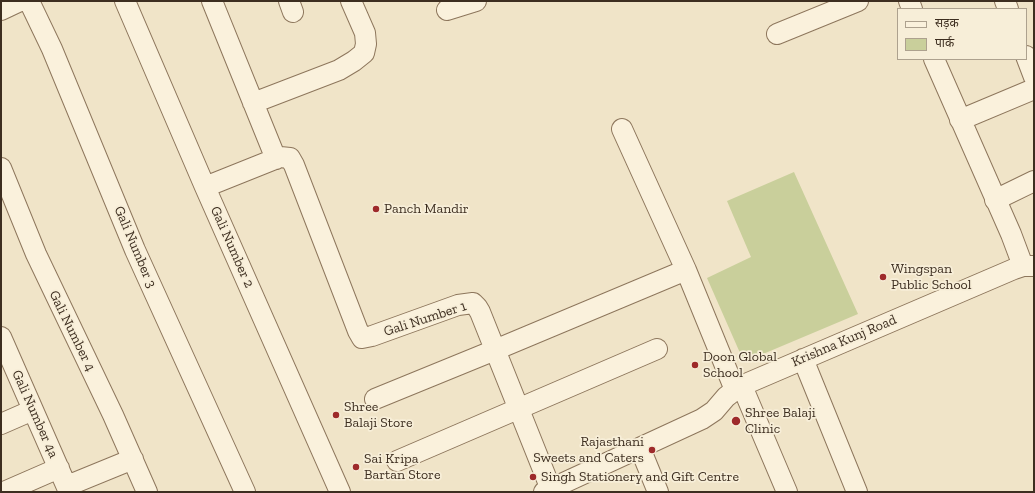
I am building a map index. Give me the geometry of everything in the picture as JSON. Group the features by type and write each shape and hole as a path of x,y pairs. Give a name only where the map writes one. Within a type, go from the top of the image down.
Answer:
{"street":[{"path":"1,10 20,1"},
{"name":"Gali Number 3","path":"29,1 52,49 135,250 245,492"},
{"name":"Gali Number 2","path":"125,1 205,187 340,492"},
{"path":"205,187 285,162 254,103 212,1"},
{"path":"254,103 339,70 354,61 364,52 366,44 365,33 351,1"},
{"path":"447,10 476,1"},
{"path":"777,34 858,1"},
{"path":"1027,59 1034,77"},
{"path":"934,60 995,200 1028,266"},
{"path":"960,120 1034,89"},
{"path":"622,129 738,388 788,492"},
{"name":"Gali Number 1","path":"285,162 362,338 372,336 458,305 473,303 477,307 518,408 549,491"},
{"name":"Gali Number 4","path":"1,168 36,254 133,459 147,492"},
{"path":"995,200 1034,181"},
{"name":"Krishna Kunj Road","path":"549,491 702,419 714,411 726,397 738,388 803,359 1028,266"},
{"path":"375,399 686,270"},
{"name":"Gali Number 4a","path":"2,342 68,489"},
{"path":"397,461 656,348"},
{"path":"803,359 857,492"},
{"path":"1,424 33,410"},
{"path":"640,448 658,492"},
{"path":"68,489 133,459"},
{"path":"4,492 59,468"}],"green space":[{"path":"794,172 858,314 744,362 707,278 751,257 727,201"}],"place":[{"name":"Panch Mandir","path":"376,209"},
{"name":"Wingspan Public School","path":"883,277"},
{"name":"Doon Global School","path":"695,365"},
{"name":"Shree Balaji Store","path":"336,415"},
{"name":"Shree Balaji Clinic","path":"736,421"},
{"name":"Rajasthani Sweets and Caters","path":"652,450"},
{"name":"Sai Kripa Bartan Store","path":"356,467"},
{"name":"Singh Stationery and Gift Centre","path":"533,477"}]}
